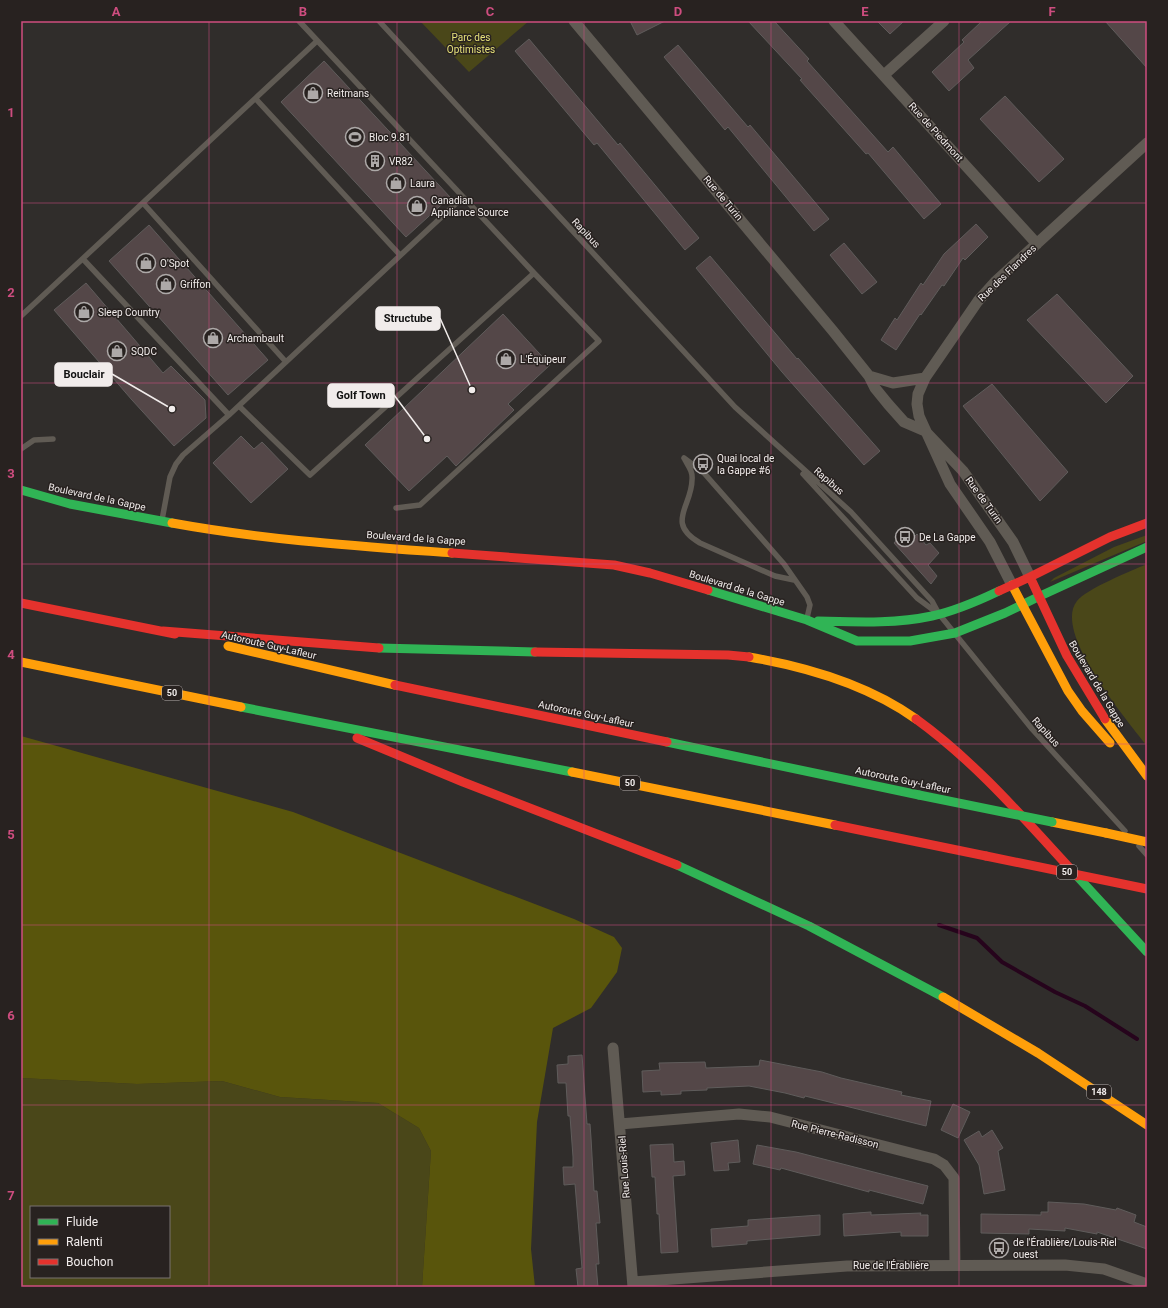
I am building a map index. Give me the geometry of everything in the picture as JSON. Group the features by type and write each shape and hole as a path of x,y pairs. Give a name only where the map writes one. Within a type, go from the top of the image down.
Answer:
{"main road":[{"name":"Boulevard de la Gappe","path":"21,490 70,504 162,522 284,540 602,563 650,573 807,620 858,641 910,641 955,633 1022,605 1074,701 1147,780"},
{"name":"Boulevard de la Gappe","path":"807,620 867,622 904,620 939,614 1012,585 1110,537 1147,523"},
{"path":"1012,585 1022,605 1111,562 1147,548"},
{"name":"Boulevard de la Gappe","path":"1030,577 1064,654 1111,731 1147,776"},
{"name":"Autoroute Guy-Lafleur","path":"21,603 163,631 335,672 919,795 1147,841"},
{"path":"163,631 398,650 728,656 768,660 820,673 858,687 894,705 949,743 991,783 1147,952"},
{"name":"50","path":"21,662 322,724 471,751 1147,889"},
{"name":"148","path":"322,724 463,782 601,834 750,898 885,966 967,1012 1049,1061 1147,1126"}],"street":[{"name":"Rue de Turin","path":"574,21 740,219 869,376 875,388 904,422 926,431 963,471 1020,552 1030,577"},
{"name":"Rue de Piedmont","path":"834,21 1037,244"},
{"path":"884,75 944,21"},
{"name":"Rue des Flandres","path":"926,431 919,416 917,404 919,389 978,301 996,281 1147,143"},
{"path":"869,376 893,383 925,378"},
{"name":"Rue de Turin","path":"926,431 950,484 990,542 1012,585"},
{"name":"Rue Louis-Riel","path":"614,1048 633,1285"},
{"name":"Rue Pierre-Radisson","path":"620,1124 749,1114 770,1117 934,1159 944,1165 954,1178 955,1265"},
{"name":"Rue de l'Érablière","path":"633,1285 847,1266 955,1265 1084,1266 1126,1275 1147,1284"}],"lane":[{"path":"299,21 599,342 420,505 396,508"},
{"name":"Rapibus","path":"379,21 692,362 752,424 851,512 932,601 939,614 1032,729 1147,855"},
{"path":"21,316 317,41"},
{"path":"256,99 400,255"},
{"path":"162,522 170,477 176,464 183,455 229,415 463,197"},
{"path":"143,203 286,362"},
{"path":"83,259 229,415"},
{"path":"238,406 310,475 534,273"},
{"path":"21,449 34,440 53,439"},
{"name":"Rapibus","path":"784,453 917,598 925,606 939,614"},
{"path":"794,580 775,576 700,543 689,536 685,530 682,518 683,509 691,491 692,472 684,458 704,473 784,564 808,601 810,609 807,620"}],"green space":[{"name":"Parc des Optimistes","path":"420,21 529,21 469,72"},
{"path":"1147,535 1147,541 1050,582 1054,578 1114,547"},
{"path":"1147,564 1147,746 1109,697 1095,675 1083,654 1075,633 1072,615 1077,601 1089,591"},
{"path":"21,1078 137,1084 222,1081 280,1097 378,1103 419,1128 431,1151 422,1287 21,1287"}],"shaded area":[{"path":"21,736 293,812 574,919 614,937 622,948 617,972 591,1008 553,1028 537,1122 531,1249 535,1287 422,1287 431,1151 419,1128 378,1103 280,1097 222,1081 137,1084 21,1078"}],"building":[{"path":"630,21 665,21 637,35"},
{"path":"748,21 774,21 809,59 807,61 888,152 893,147 941,204 924,219 868,153 866,154 800,80 802,79"},
{"path":"877,21 904,21 890,34"},
{"path":"982,21 1011,21 968,60 974,68 949,91 932,72 964,42 962,40"},
{"path":"1105,21 1147,21 1147,68"},
{"path":"529,39 618,145 620,143 699,238 685,250 597,143 594,145 515,51"},
{"path":"678,45 748,127 750,125 829,219 814,231 728,127 725,130 664,57"},
{"path":"324,61 450,197 406,237 281,102"},
{"path":"1005,96 1064,159 1039,182 980,119"},
{"path":"976,224 988,237 965,260 963,258 944,286 942,285 921,315 920,314 896,350 881,340 895,318 897,320 921,283 923,285 944,254"},
{"path":"149,225 268,360 228,395 109,261"},
{"path":"844,243 877,282 862,294 830,255"},
{"path":"710,256 797,359 798,358 880,451 864,465 782,372 696,268"},
{"path":"86,283 163,373 171,366 205,400 206,418 174,446 54,310"},
{"path":"1057,294 1133,376 1106,403 1027,320"},
{"path":"503,314 550,365 508,404 514,410 456,466 447,456 409,491 365,445"},
{"path":"992,384 1068,472 1040,501 963,406"},
{"path":"241,436 254,449 262,442 288,469 251,503 213,463"},
{"path":"907,528 915,536 917,534 926,545 930,543 939,553 928,565 937,576 931,584 894,543"},
{"path":"582,1055 587,1124 590,1124 594,1191 597,1191 600,1223 596,1223 599,1264 596,1264 598,1287 578,1287 576,1269 582,1268 575,1184 564,1185 563,1167 573,1167 573,1157 566,1083 558,1083 557,1065 568,1064 568,1056"},
{"path":"760,1060 822,1072 841,1078 902,1092 901,1095 931,1101 926,1126 805,1096 804,1098 749,1086 681,1091 681,1094 661,1095 661,1091 643,1092 642,1071 660,1070 659,1063 705,1062 706,1068 759,1066"},
{"path":"953,1104 970,1112 958,1138 941,1130"},
{"path":"992,1130 1003,1148 998,1151 1005,1190 984,1194 979,1165 964,1140 979,1131 982,1137"},
{"path":"738,1140 740,1162 728,1163 729,1170 714,1171 711,1143"},
{"path":"673,1144 674,1162 684,1161 685,1175 673,1176 678,1252 661,1253 659,1214 657,1214 655,1177 652,1177 650,1145"},
{"path":"757,1145 796,1152 928,1186 923,1204 869,1190 869,1192 781,1168 780,1170 753,1164"},
{"path":"1048,1202 1084,1204 1116,1210 1117,1208 1136,1215 1134,1222 1147,1227 1147,1249 1097,1232 1097,1234 1065,1228 1065,1231 1029,1229 1029,1234 981,1233 981,1214 1041,1215 1041,1212 1048,1212"},
{"path":"871,1212 871,1215 921,1213 920,1215 928,1215 928,1236 901,1236 901,1232 844,1236 843,1214"},
{"path":"820,1215 820,1235 747,1241 747,1244 712,1247 711,1229 748,1226 748,1220"}],"waterway":[{"path":"939,925 977,938 1002,962 1055,992 1085,1006 1137,1039"}],"traffic: fast":[{"path":"21,490 70,504 172,523"},
{"path":"1038,597 1147,547"},
{"path":"708,590 807,620 857,641 910,641 955,633 1005,613 1038,597"},
{"path":"818,621 875,622 918,619 958,609 999,591"},
{"path":"379,648 535,652"},
{"path":"241,707 572,772"},
{"path":"667,742 919,795"},
{"path":"919,795 1052,822"},
{"path":"677,865 809,926 943,997"},
{"path":"1077,876 1147,952"}],"traffic: slow":[{"path":"172,523 277,538 452,553"},
{"path":"1012,585 1068,691 1082,711 1110,743"},
{"path":"228,646 395,685"},
{"path":"749,657 793,666 836,679 878,696 916,719"},
{"path":"21,662 241,707"},
{"path":"1105,719 1147,776"},
{"path":"572,772 835,825"},
{"path":"1052,822 1106,833"},
{"path":"1106,833 1147,842"},
{"path":"943,997 1038,1053 1147,1125"}],"traffic: jam":[{"path":"1030,577 1110,537 1147,523"},
{"path":"452,553 614,565 650,573 708,590"},
{"path":"999,591 1030,577 1067,656 1105,719"},
{"path":"21,603 175,634"},
{"path":"163,631 379,648"},
{"path":"535,652 728,655 749,657"},
{"path":"395,685 667,742"},
{"path":"916,719 960,754 1000,793 1077,876"},
{"path":"357,738 463,782 677,865"},
{"path":"835,825 986,856"},
{"path":"986,856 1147,889"}],"place":[{"name":"Reitmans","path":"313,93"},
{"name":"Bloc 9.81","path":"355,137"},
{"name":"VR82","path":"375,161"},
{"name":"Laura","path":"396,183"},
{"name":"Canadian Appliance Source","path":"417,206"},
{"name":"O'Spot","path":"146,263"},
{"name":"Griffon","path":"166,284"},
{"name":"Sleep Country","path":"84,312"},
{"name":"Archambault","path":"213,338"},
{"name":"SQDC","path":"117,351"},
{"name":"L'Équipeur","path":"506,359"},
{"name":"Structube","path":"472,390"},
{"name":"Bouclair","path":"172,409"},
{"name":"Golf Town","path":"427,439"},
{"name":"Quai local de la Gappe #6","path":"703,464"},
{"name":"De La Gappe","path":"905,537"},
{"name":"de l'Érablière/Louis-Riel ouest","path":"999,1248"}]}
